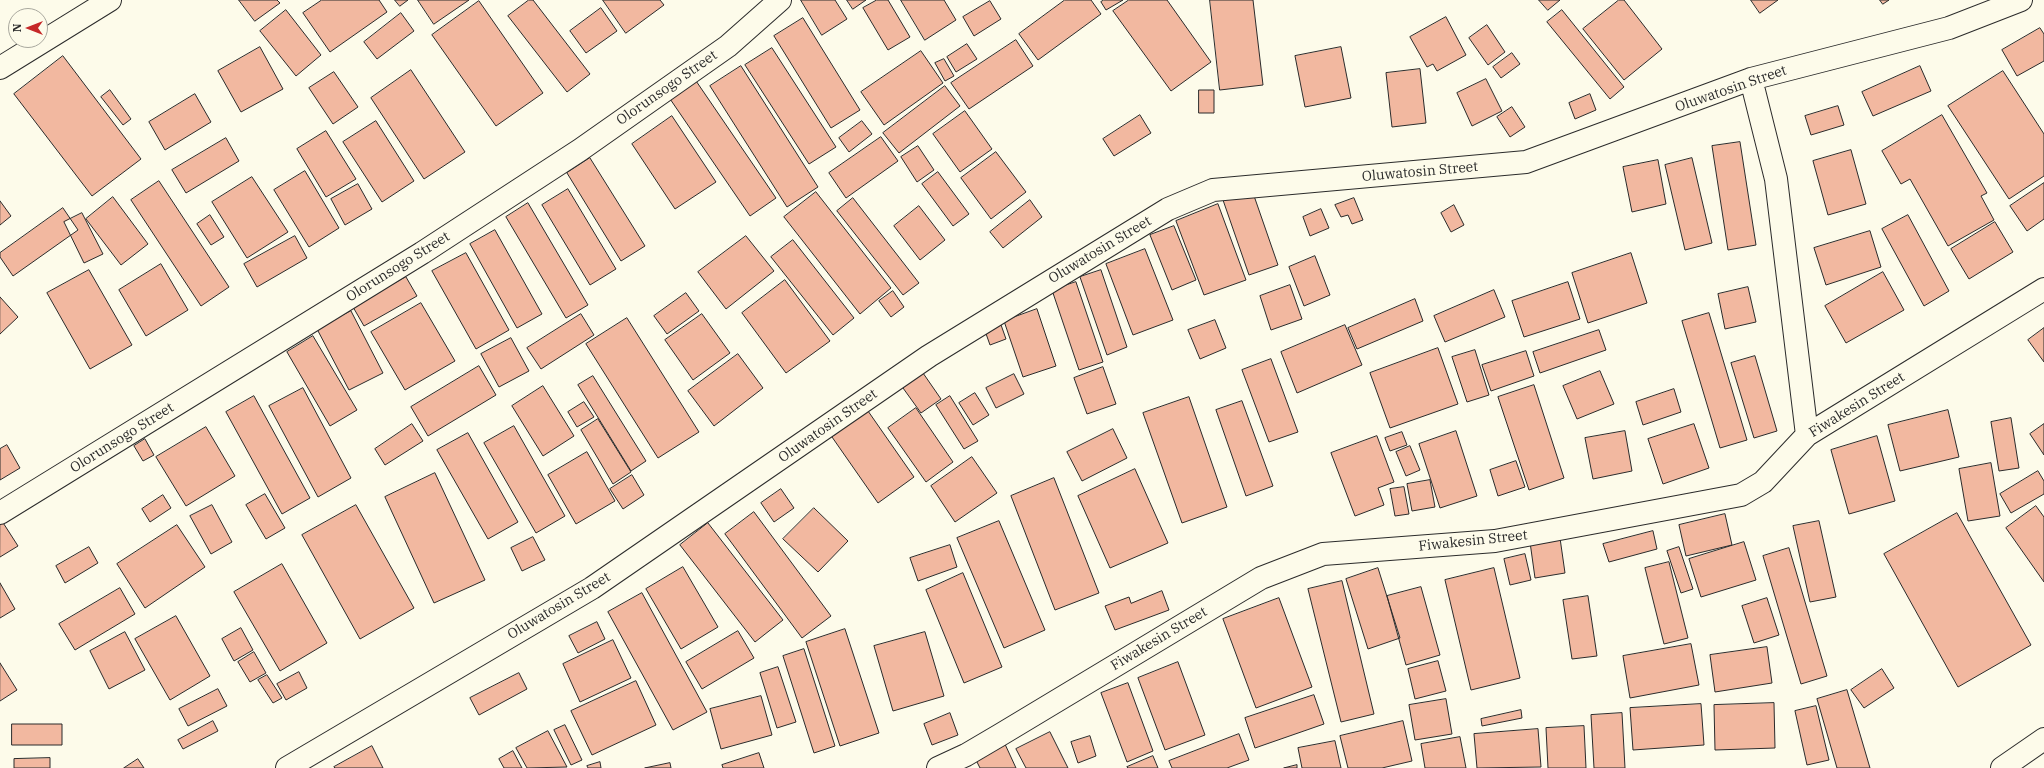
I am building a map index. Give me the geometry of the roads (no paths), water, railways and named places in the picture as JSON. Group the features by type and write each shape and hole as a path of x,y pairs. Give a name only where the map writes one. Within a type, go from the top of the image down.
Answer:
{"street":[{"path":"0,68 110,0"},
{"name":"Olorunsogo Street","path":"0,513 416,257 580,150 728,46 780,0"},
{"name":"Oluwatosin Street","path":"287,768 592,588 929,356 1168,210 1213,190 1526,162 1751,79 1949,28 2022,0"},
{"path":"1751,79 1776,179 1807,435"},
{"name":"Fiwakesin Street","path":"938,768 966,755 1000,735 1261,578 1323,554 1495,541 1741,495 1763,482 1807,435 2044,289"},
{"path":"2002,768 2044,739"}]}
